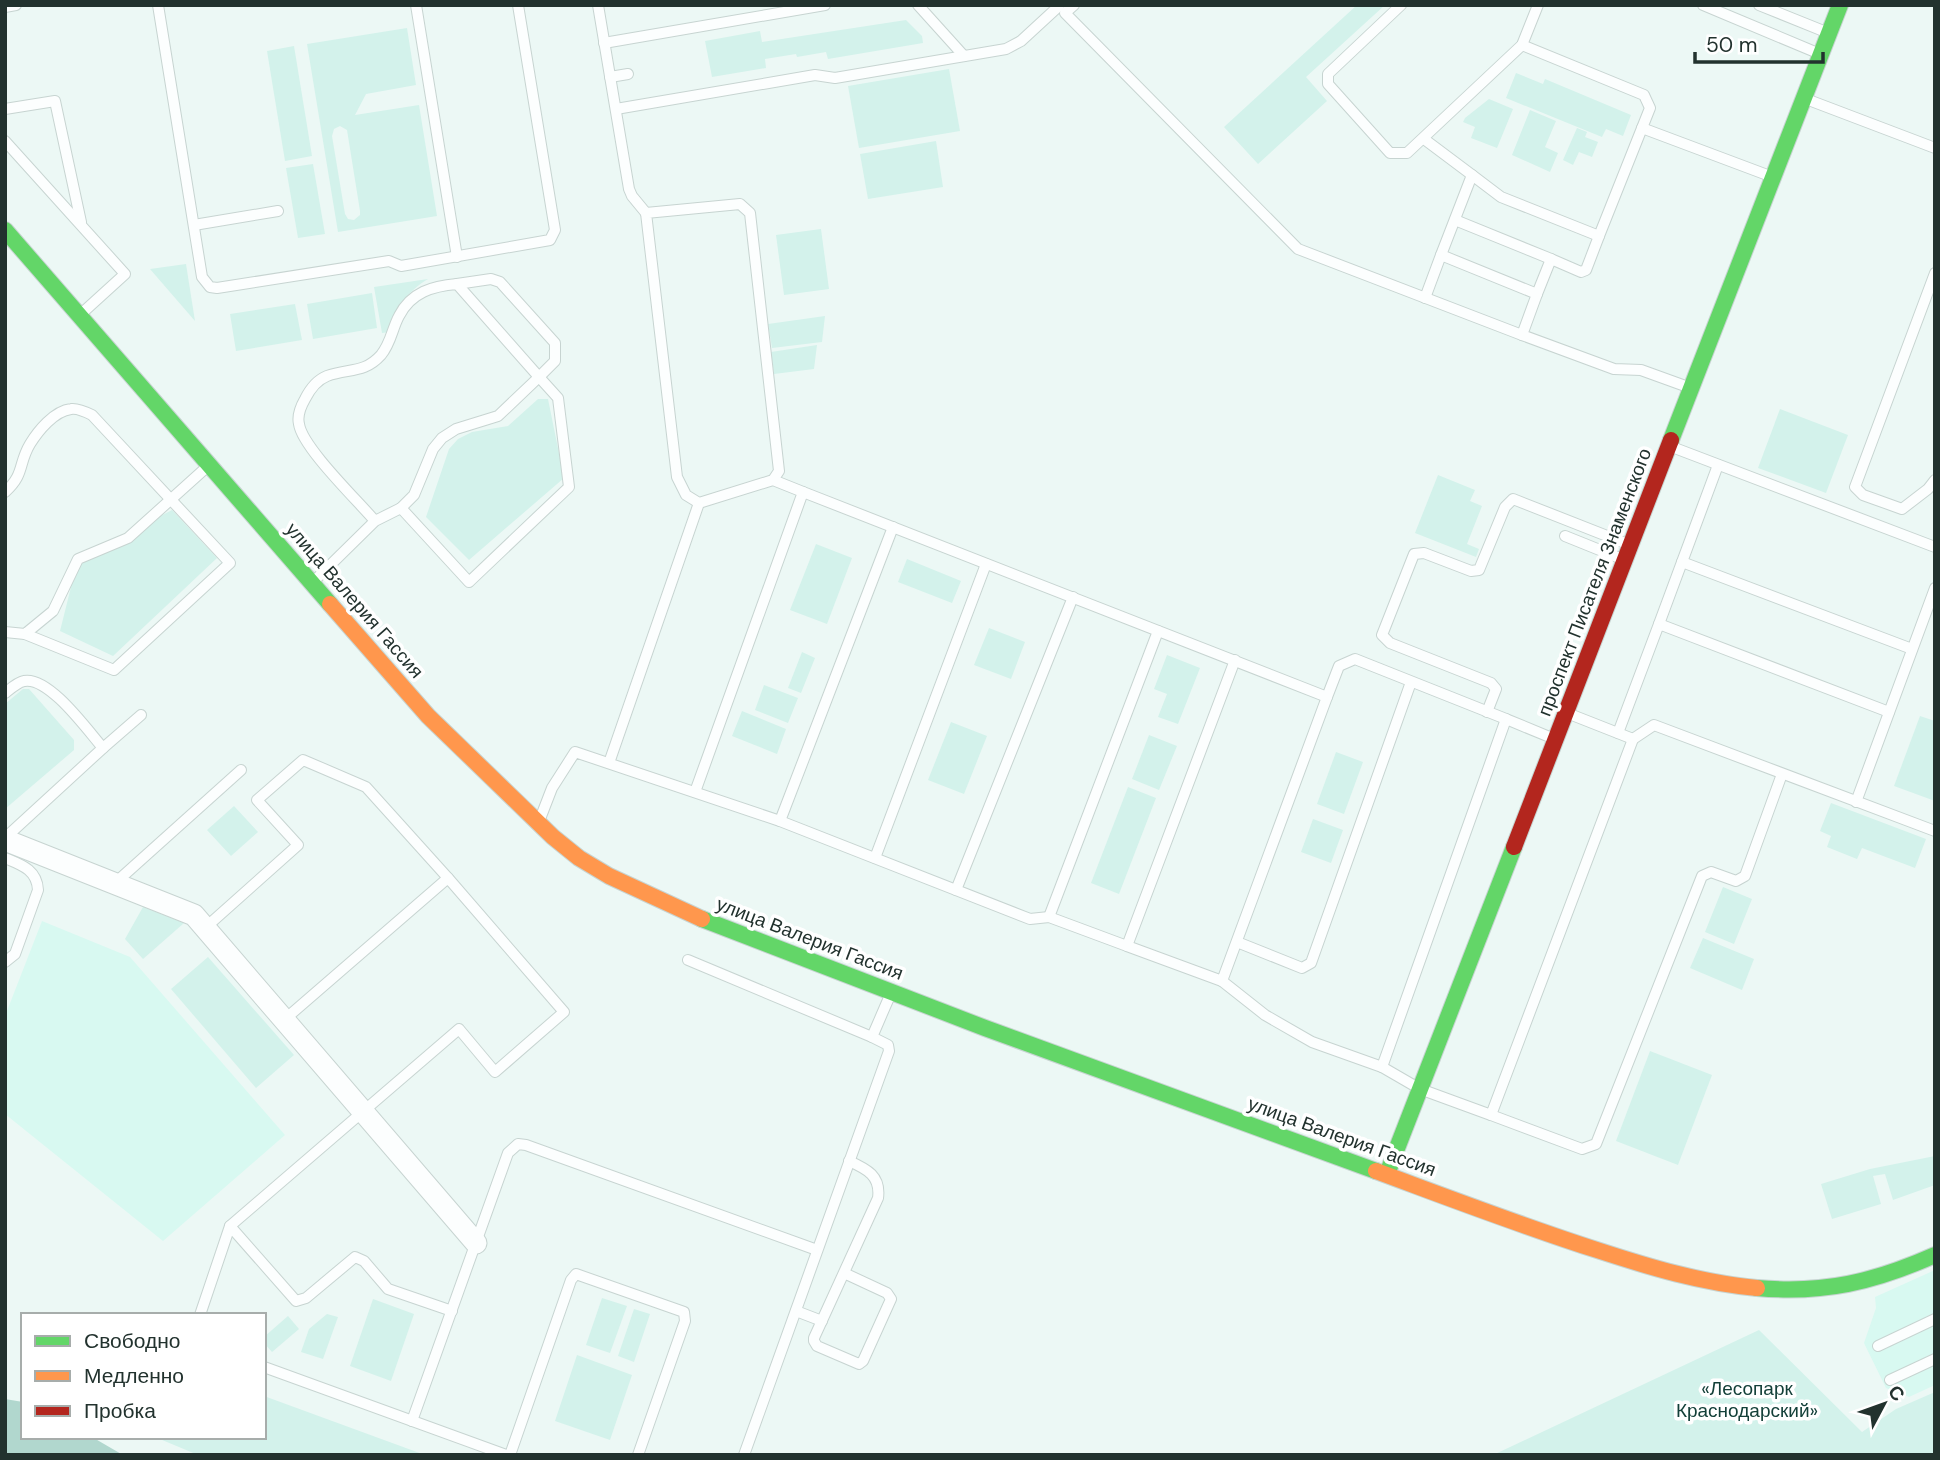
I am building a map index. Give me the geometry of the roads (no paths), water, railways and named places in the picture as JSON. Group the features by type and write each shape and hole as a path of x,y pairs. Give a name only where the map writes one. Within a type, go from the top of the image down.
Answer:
{"street":[{"name":"проспект Писателя Знаменского","path":"1387,1174 1840,5"},
{"name":"улица Валерия Гассия","path":"5,230 428,716 538,822 579,858 609,876 706,921 891,992 1543,1233 1654,1267 1716,1282 1780,1291 1815,1290 1843,1286 1902,1270 1935,1255"},
{"path":"5,839 194,915 476,1242"}],"lane":[{"path":"5,7 16,5"},
{"path":"158,5 202,277 210,287 217,288 388,261 401,265 457,257 545,243 554,236 518,5"},
{"path":"416,5 457,257"},
{"path":"598,5 629,189 646,213 677,477 686,495 699,503 773,480 779,471 750,213 740,204 646,213"},
{"path":"604,43 825,5"},
{"path":"918,5 964,56"},
{"path":"1401,5 1328,74 1328,84 1390,153 1407,153 1522,45 1538,5"},
{"path":"1703,5 1821,54"},
{"path":"1759,5 1829,33"},
{"path":"615,109 816,75 835,78 1014,47 1064,7 1298,250 1614,369 1642,370 1691,389"},
{"path":"1791,40 1799,21"},
{"path":"1455,220 1581,272 1586,270 1650,108 1644,95 1522,45"},
{"path":"610,77 628,74"},
{"path":"1804,98 1935,148"},
{"path":"5,109 55,101 81,225"},
{"path":"1642,128 1773,177"},
{"path":"1424,139 1501,197 1599,236"},
{"path":"5,141 125,274 80,315"},
{"path":"1425,298 1472,175"},
{"path":"194,225 278,211"},
{"path":"1441,255 1537,294"},
{"path":"1522,335 1551,259"},
{"path":"1935,273 1855,487 1863,495 1902,509 1928,489 1935,480"},
{"path":"312,583 375,521 401,508 414,495 433,449 442,438 456,429 498,416 555,361 555,343 500,282 491,279 425,290 410,300 399,315 388,346 376,360 358,371 326,377 314,385 300,410 298,424 304,441 375,521"},
{"path":"401,508 469,582 569,487 558,398 457,284"},
{"path":"5,492 16,482 29,446 43,426 70,409 92,415 230,563 114,670 25,634 5,632"},
{"path":"1669,446 1935,547"},
{"path":"25,634 52,611 78,559 128,538 210,464"},
{"path":"1618,733 1718,465"},
{"path":"773,480 1327,697"},
{"path":"695,792 803,492"},
{"path":"1487,712 1495,685 1390,643 1382,635 1414,554 1424,553 1471,572 1479,570 1505,507 1513,499 1628,553"},
{"path":"609,763 699,503"},
{"path":"780,821 893,527"},
{"path":"1565,536 1628,553"},
{"path":"1682,562 1912,649"},
{"path":"875,858 986,564"},
{"path":"1856,802 1935,588"},
{"path":"957,890 1073,597"},
{"path":"1659,624 1889,712"},
{"path":"1049,917 1158,631"},
{"path":"1222,981 1339,666 1355,659 1555,739"},
{"path":"1127,946 1234,660"},
{"path":"5,693 24,681 37,682 51,690 103,748"},
{"path":"1237,942 1302,968 1311,963 1411,682"},
{"path":"1566,713 1633,739"},
{"path":"5,839 141,715"},
{"path":"1382,1068 1506,719"},
{"path":"1491,1115 1633,739 1654,725 1935,831"},
{"path":"538,822 552,788 575,752 780,821 1030,919 1049,917 1222,981 1265,1015 1311,1042 1382,1068 1420,1089 1582,1149 1596,1144 1702,876 1711,872 1736,881 1745,876 1782,774"},
{"path":"201,1313 230,1226 459,1029 495,1072 564,1012 366,787 303,760 257,800 298,845 205,928"},
{"path":"114,884 241,771"},
{"path":"5,859 33,872 38,881 38,890 15,954 5,962"},
{"path":"284,1020 448,878"},
{"path":"688,960 872,1037 890,1048 744,1455"},
{"path":"872,1037 891,992"},
{"path":"412,1421 508,1153 518,1144 526,1144 817,1250"},
{"path":"844,1273 887,1293 891,1299 863,1361 856,1363 815,1343 814,1338 878,1198 876,1178 867,1169 849,1161"},
{"path":"230,1226 296,1301 306,1298 355,1257 364,1261 387,1289 452,1311"},
{"path":"266,1368 508,1455 570,1280 576,1274 684,1312 685,1321 638,1455"},
{"path":"796,1311 822,1321"},
{"path":"1878,1346 1935,1319"},
{"path":"1890,1380 1935,1359"}],"park label":[{"name":"«Лесопарк Краснодарский»","path":"1747,1399"}]}
